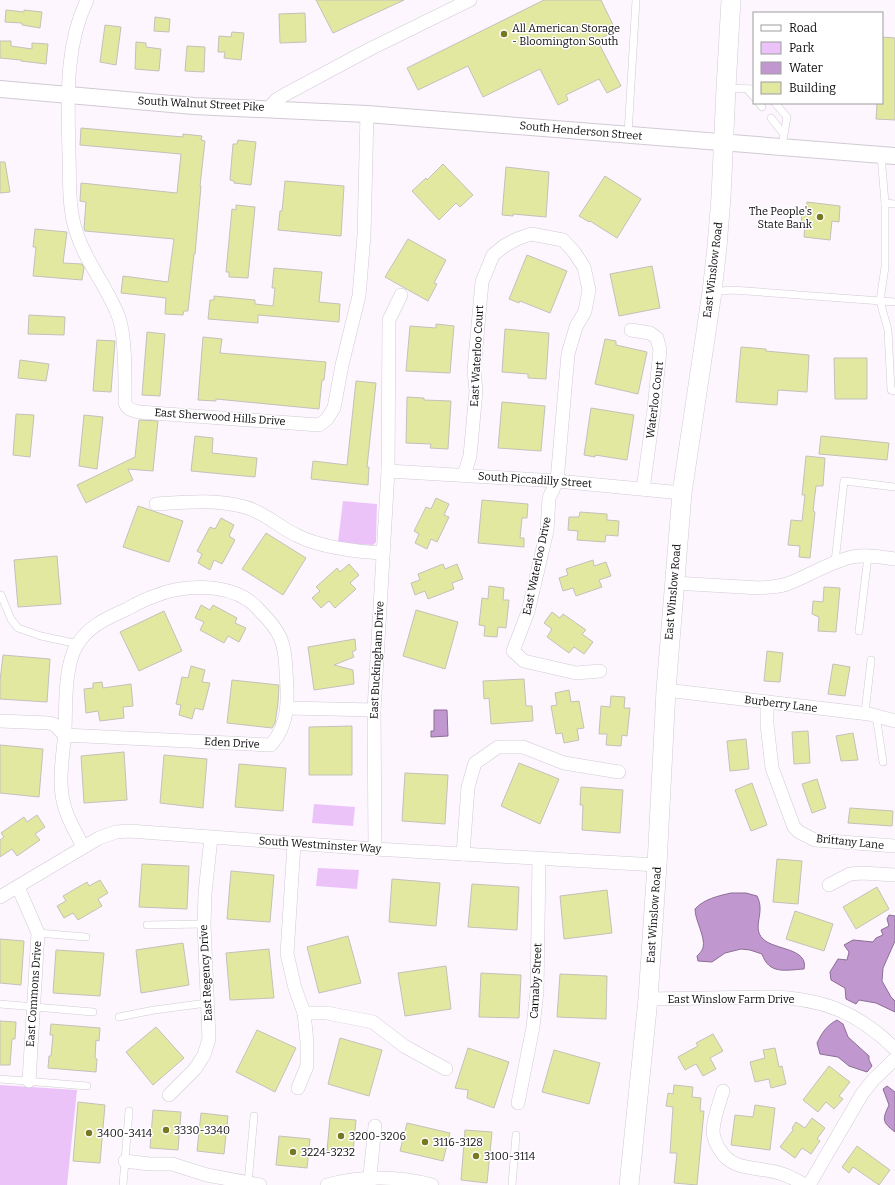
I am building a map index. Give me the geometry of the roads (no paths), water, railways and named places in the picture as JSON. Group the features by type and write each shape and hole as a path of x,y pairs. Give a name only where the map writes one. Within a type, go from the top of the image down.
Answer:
{"main road":[{"name":"East Winslow Road","path":"629,1185 648,999 666,690 682,493 712,292 721,197 731,0"}],"street":[{"path":"68,95 68,75 72,48 81,13 87,0"},
{"name":"South Walnut Street Pike","path":"0,89 194,106 268,109 276,100 286,94 372,48 470,0"},
{"name":"East Sherwood Hills Drive","path":"68,95 72,214 81,245 108,294 119,319 123,350 125,403 127,407 139,412 319,425 327,419 334,408 342,365 359,296 364,235 367,114"},
{"name":"South Henderson Street","path":"268,109 367,114 724,142 783,139 888,155"},
{"name":"East Waterloo Court","path":"464,475 470,456 476,391 474,370 482,282 493,255 504,246 531,234 562,240 574,252 584,268 589,290 585,311 576,327 568,354 557,481"},
{"path":"388,471 389,320 401,295"},
{"name":"Waterloo Court","path":"631,330 650,333 657,338 660,350 654,409 643,489"},
{"name":"South Piccadilly Street","path":"388,471 557,481 682,493"},
{"name":"East Buckingham Drive","path":"375,849 374,710 388,471"},
{"name":"East Waterloo Drive","path":"557,481 549,498 547,531 528,612 513,651 524,661 576,672 600,671"},
{"path":"156,504 211,502 246,507 274,521 296,535 318,543 365,553 383,554"},
{"path":"674,583 760,588 773,587 785,585 835,562 853,557 868,556 895,559"},
{"path":"83,847 67,814 63,800 61,770 69,665 84,634 98,622 154,596 176,589 197,588 226,590 248,600 270,621 281,637 286,654 287,708 374,710"},
{"name":"Burberry Lane","path":"666,690 870,714 895,721"},
{"name":"Brittany Lane","path":"767,702 767,724 772,768 794,827 815,840 895,846"},
{"name":"Eden Drive","path":"64,734 271,745 278,736 283,725 287,708"},
{"path":"0,721 49,723 64,734"},
{"path":"462,854 468,787 475,763 498,747 523,747 564,763 619,772"},
{"name":"South Westminster Way","path":"0,897 83,847 108,834 129,831 294,844 657,865"},
{"name":"East Regency Drive","path":"169,1095 195,1069 204,1054 209,1039 204,924 205,893 211,838"},
{"path":"294,844 287,954 295,988 304,1013 307,1042 307,1066 298,1088"},
{"name":"Carnaby Street","path":"518,1103 533,1027 537,991 539,858"},
{"path":"829,885 850,874 862,873 895,875"},
{"name":"East Commons Drive","path":"18,886 38,933 29,1081"},
{"name":"East Winslow Farm Drive","path":"648,999 770,997 802,999 818,1002 851,1015 882,1036 895,1049"},
{"path":"304,1013 327,1013 373,1022 404,1046 446,1069"},
{"path":"809,1185 862,1094 873,1080 895,1059"},
{"path":"724,1091 713,1131 714,1138 721,1153 726,1158 740,1166 783,1174 805,1185"},
{"path":"369,1181 375,1126"},
{"path":"125,1161 149,1164 172,1164 233,1183 254,1184"},
{"path":"327,1185 344,1181 394,1179 432,1185"}],"lane":[{"path":"628,134 636,0"},
{"path":"726,88 751,89"},
{"path":"776,104 786,117 783,139"},
{"path":"771,118 783,139"},
{"path":"888,155 885,203 885,267 880,301 888,330 892,390 895,390"},
{"path":"885,203 895,204"},
{"path":"712,292 732,290 895,302"},
{"path":"835,562 844,481 895,487"},
{"path":"859,631 868,556"},
{"path":"1,595 10,619 18,628 42,636 78,644"},
{"path":"871,660 870,714 883,762"},
{"path":"147,925 204,924"},
{"path":"38,933 86,937"},
{"path":"120,1017 154,1010 207,1003"},
{"path":"0,1004 93,1012"},
{"path":"0,1079 87,1086"},
{"path":"123,1185 129,1111"},
{"path":"254,1116 254,1184"},
{"path":"512,1185 516,1135"}],"water":[{"path":"434,710 447,710 448,736 431,737 431,731 434,731"},
{"path":"731,893 746,893 757,896 760,908 758,930 763,939 768,943 796,953 804,962 804,969 779,970 769,965 765,961 762,954 741,949 725,953 712,962 698,961 697,956 703,949 704,944 695,914 695,909 707,900"},
{"path":"889,915 895,916 895,941 883,968 882,981 895,1001 895,1012 876,1003 859,1000 856,1004 846,999 845,988 831,980 830,972 838,959 847,960 849,952 844,945 853,940 873,942 876,938 883,935 881,930 889,926 887,919"},
{"path":"837,1020 843,1024 848,1037 869,1056 872,1066 867,1072 849,1066 838,1057 820,1054 817,1043 825,1030"},
{"path":"887,1086 895,1092 895,1132 884,1120 889,1105 883,1089"}],"place":[{"name":"All American Storage - Bloomington South","path":"504,34"},
{"name":"The People's State Bank","path":"820,217"},
{"name":"3330-3340","path":"166,1130"},
{"name":"3400-3414","path":"89,1133"},
{"name":"3200-3206","path":"341,1136"},
{"name":"3116-3128","path":"425,1142"},
{"name":"3224-3232","path":"293,1152"},
{"name":"3100-3114","path":"476,1156"}]}
